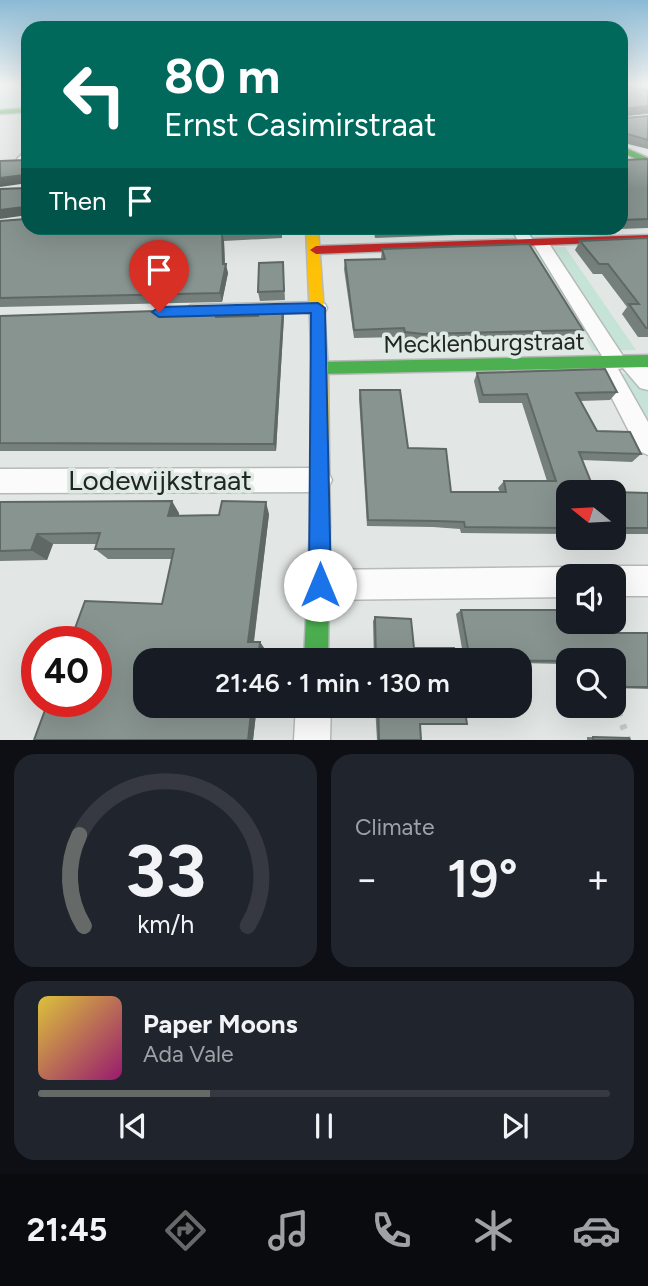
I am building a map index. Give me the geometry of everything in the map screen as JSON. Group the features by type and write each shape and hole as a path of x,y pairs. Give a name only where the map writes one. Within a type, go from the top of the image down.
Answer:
{"street":[{"path":"628,139 646,155"},
{"path":"628,151 646,155"},
{"path":"628,161 646,155"},
{"path":"313,235 320,368 320,585 317,648"},
{"path":"526,235 624,362 648,382"},
{"path":"316,250 648,238"},
{"path":"166,312 318,308"},
{"path":"624,362 648,444"},
{"name":"Mecklenburgstraat","path":"320,368 624,362"},
{"name":"Lodewijkstraat","path":"0,481 319,480"},
{"path":"626,581 648,581"},
{"path":"320,585 556,582"},
{"path":"312,740 313,718"}],"path":[{"path":"620,718 628,740"}],"green space":[{"path":"531,247 565,247 636,350 593,351"},
{"path":"615,374 648,374 648,433"}],"building":[{"path":"628,120 648,120 648,140 628,134"},
{"path":"648,159 648,219 628,220 628,160"},
{"path":"21,160 21,175 0,178 0,161"},
{"path":"21,188 21,207 0,210 0,189"},
{"path":"21,219 21,235 222,235 223,264 226,264 220,293 0,298 0,221"},
{"path":"648,238 646,328 629,304 639,304 608,264 599,264 580,241"},
{"path":"529,244 583,330 423,334 405,332 404,328 354,330 345,260 385,259 382,249"},
{"path":"283,262 284,291 258,292 259,263"},
{"path":"283,307 274,444 0,443 0,316 217,309 216,317 258,316 258,308"},
{"path":"605,369 617,392 576,393 597,431 630,432 641,454 579,452 590,480 556,481 527,394 483,395 477,373"},
{"path":"360,390 400,390 408,448 446,449 451,492 506,492 504,481 556,481 556,528 465,527 464,522 368,520"},
{"path":"626,492 648,493 648,528 626,528"},
{"path":"172,501 168,516 219,515 222,501 266,502 248,642 260,642 259,648 133,648 133,718 251,718 248,740 34,740 42,717 112,717 112,626 76,626 85,601 162,604 174,549 95,549 100,533 37,534 31,550 0,551 0,502"},
{"path":"461,610 556,610 556,634 648,633 648,687 626,687 626,648 556,648 556,661 532,661 532,648 468,648"},
{"path":"375,617 411,619 414,648 376,648"},
{"path":"378,718 466,718 467,724 420,724 421,740 379,740"},
{"path":"593,737 629,738 630,740 593,740"}],"traffic: fast":[{"path":"628,152 648,161"},
{"path":"320,368 648,361"},
{"path":"316,648 320,527"}],"traffic: slow":[{"path":"312,235 320,368 320,527"}],"traffic: jam":[{"path":"316,250 648,238"}],"route":[{"path":"159,312 318,308 320,585"}]}
